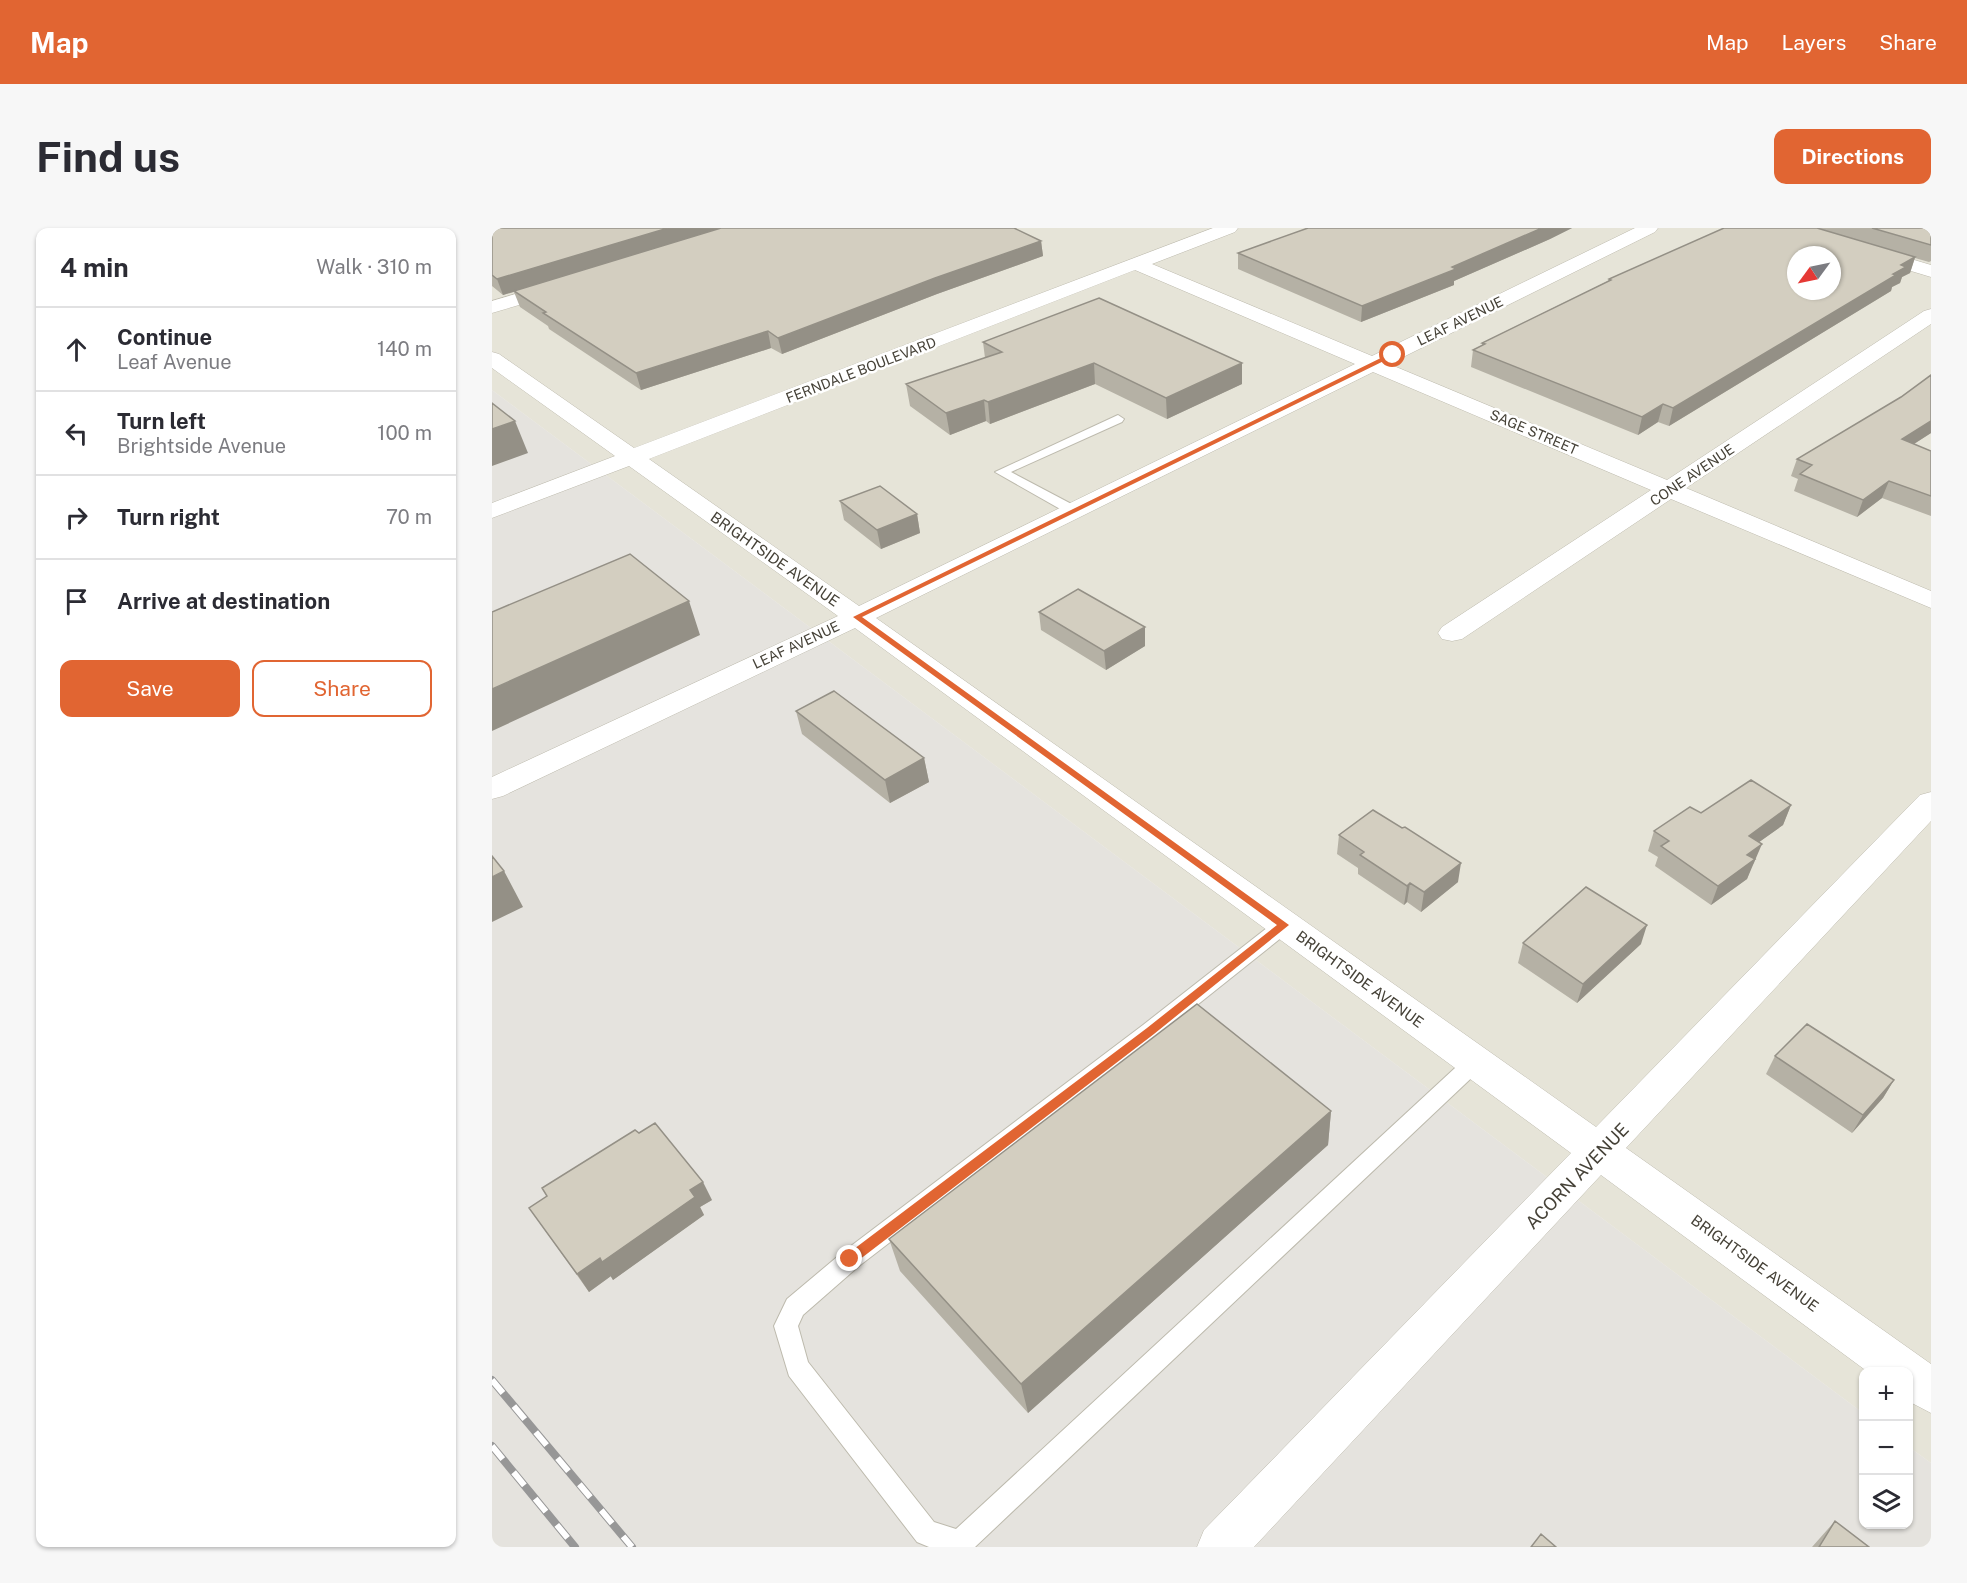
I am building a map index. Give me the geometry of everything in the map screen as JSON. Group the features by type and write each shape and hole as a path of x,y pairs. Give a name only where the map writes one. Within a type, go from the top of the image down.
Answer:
{"street":[{"name":"FERNDALE BOULEVARD","path":"492,511 1229,228"},
{"name":"LEAF AVENUE","path":"492,789 856,617 1649,228"},
{"path":"1788,228 1931,271"},
{"name":"SAGE STREET","path":"1136,264 1931,600"},
{"path":"492,307 581,280"},
{"name":"CONE AVENUE","path":"1452,633 1671,490 1931,315"},
{"name":"BRIGHTSIDE AVENUE","path":"492,358 1899,1367"},
{"name":"ACORN AVENUE","path":"1221,1547 1601,1151 1931,802"},
{"path":"1913,1377 1931,1390"}],"lane":[{"path":"1074,511 1001,472 1118,419"},
{"path":"1284,925 1150,1031 850,1259 795,1307 786,1326 798,1368 926,1533 960,1543 1475,1062"}],"shaded area":[{"path":"492,228 1931,228 1931,1463 1913,1450 1913,1367 1859,1367 1859,1410 492,390"},
{"path":"492,390 1859,1410 1859,1529 1913,1529 1913,1450 1931,1463 1931,1547 492,1547"}],"building":[{"path":"492,228 668,228 497,279 492,275"},
{"path":"721,228 1014,228 1041,241 935,278 778,338 768,331 636,373 543,313 546,312 514,291"},
{"path":"1308,228 1542,228 1452,267 1456,269 1362,306 1238,253"},
{"path":"1724,228 1817,228 1915,257 1901,265 1906,267 1893,274 1896,275 1673,408 1663,404 1642,417 1473,350 1485,344 1482,343 1611,280 1609,279"},
{"path":"1872,228 1931,228 1931,245"},
{"path":"1099,298 1242,363 1166,398 1094,363 988,402 984,400 946,413 906,384 1002,352 983,342"},
{"path":"1931,375 1931,421 1902,439 1931,451 1931,496 1889,481 1863,500 1800,474 1812,465 1797,459 1901,397"},
{"path":"492,403 515,421 492,429"},
{"path":"880,486 917,514 877,530 840,501"},
{"path":"630,554 689,601 492,689 492,612"},
{"path":"1078,589 1145,627 1104,651 1039,612"},
{"path":"834,691 924,758 885,780 796,711"},
{"path":"1751,780 1791,805 1749,836 1762,844 1747,855 1755,859 1718,886 1661,846 1669,841 1654,831 1690,807 1701,813"},
{"path":"1373,810 1402,828 1405,827 1461,863 1424,892 1410,883 1407,886 1360,855 1364,852 1339,835"},
{"path":"492,856 504,871 492,877"},
{"path":"1586,887 1647,925 1583,984 1523,943"},
{"path":"1197,1004 1331,1111 1021,1384 889,1239"},
{"path":"1807,1024 1894,1080 1863,1115 1775,1056"},
{"path":"655,1123 703,1182 690,1190 695,1197 602,1262 600,1258 577,1274 529,1208 547,1196 542,1188 635,1130 639,1133"},
{"path":"1835,1521 1869,1547 1819,1547"},
{"path":"1541,1534 1556,1547 1531,1547"}],"railway":[{"path":"492,1380 632,1547"},
{"path":"492,1446 575,1547"}],"route":[{"path":"850,1259 1150,1031 1284,925 856,617 1393,355"}]}
